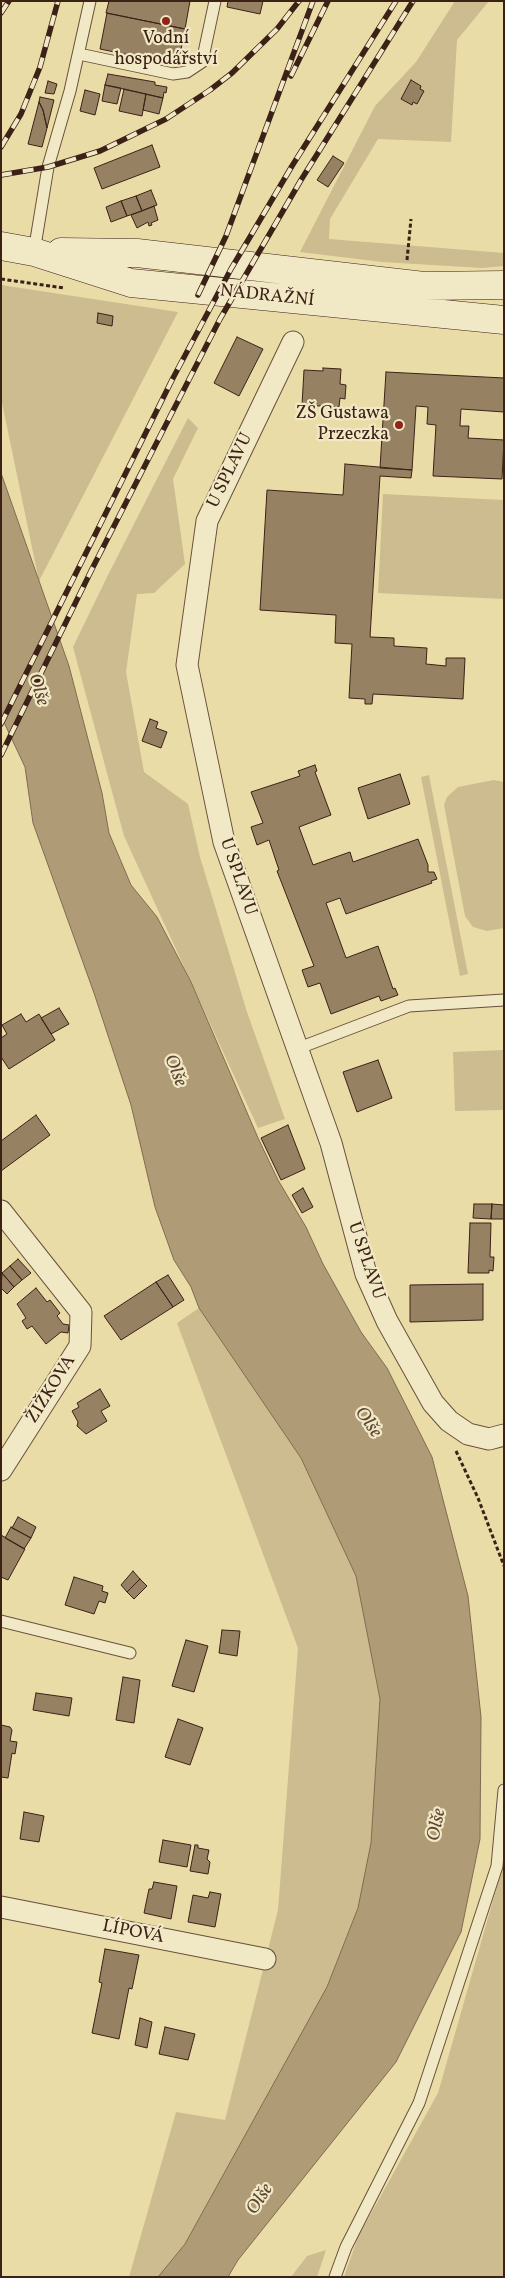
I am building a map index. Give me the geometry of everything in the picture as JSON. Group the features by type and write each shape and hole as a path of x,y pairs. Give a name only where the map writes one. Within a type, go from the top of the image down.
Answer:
{"main road":[{"name":"NÁDRAŽNÍ","path":"1,246 34,252 131,283 504,320"},
{"name":"NÁDRAŽNÍ","path":"34,252 136,253 424,286 504,286"}],"street":[{"name":"U SPLAVU","path":"293,342 207,521 187,665 224,842 331,1143 366,1274 387,1321 433,1402 449,1422 468,1434 489,1439 504,1435"},
{"name":"ŽIŽKOVA","path":"1,1211 80,1312 80,1346 1,1470"},
{"name":"LÍPOVÁ","path":"1,1907 264,1959"}],"lane":[{"path":"34,252 48,167 79,54 90,1"},
{"path":"79,54 174,74 187,72 202,62 215,1"},
{"path":"298,1048 409,1006 504,1000"},
{"path":"1,1620 130,1654"},
{"path":"335,2277 346,2247 420,2104 497,1866 504,1790"}],"path":[{"path":"407,268 411,218"},
{"path":"454,1446 478,1498 504,1566"}],"shaded area":[{"path":"455,1 489,1 457,40 451,142 378,139 330,219 329,239 504,253 504,266 482,268 382,262 300,252 375,106 416,62"},
{"path":"1,285 178,312 39,581 1,398"},
{"path":"188,418 198,428 173,479 185,564 154,593 137,594 126,672 144,772 188,804 200,857 247,1012 285,1119 258,1128 124,836 73,647"},
{"path":"383,494 504,500 504,599 378,593"},
{"path":"429,775 468,974 460,976 421,777"},
{"path":"494,780 504,782 504,928 487,931 473,927 465,916 444,805 447,797 458,787"},
{"path":"504,1050 504,1110 455,1111 453,1052"},
{"path":"199,1308 301,1458 356,1576 380,1699 371,1843 358,1908 322,2000 185,2244 158,2277 129,2277 176,2112 225,2120 278,1910 298,1648 177,1323"},
{"path":"504,1862 504,2277 344,2277 358,2237 438,2093"},
{"path":"326,2250 317,2277 291,2277 307,2256"}],"water":[{"name":"Olše","path":"1,473 69,666 102,793 109,833 131,885 157,917 191,982 278,1180 306,1227 323,1264 361,1332 387,1368 432,1457 468,1596 481,1717 480,1839 461,1932 396,2062 238,2260 228,2277 158,2277 185,2244 327,1987 358,1908 371,1843 380,1699 356,1576 301,1458 199,1308 191,1287 174,1260 155,1207 131,1105 94,993 33,823 25,767 1,716"}],"building":[{"name":"Vodní hospodářství","path":"109,1 190,1 185,29 106,13"},
{"path":"228,1 263,1 260,14 227,7"},
{"path":"107,13 185,29 178,65 100,49"},
{"path":"108,74 155,82 155,85 167,87 166,93 164,92 163,98 105,85"},
{"path":"411,80 421,86 420,89 424,91 417,104 413,102 412,105 401,99"},
{"path":"48,81 57,84 54,94 45,93"},
{"path":"105,85 121,88 117,104 102,101"},
{"path":"124,89 146,94 142,116 119,111"},
{"path":"85,90 100,94 95,115 80,111"},
{"path":"146,94 163,98 159,114 143,110"},
{"path":"40,97 54,100 47,128 39,102"},
{"path":"39,102 47,128 42,147 28,144"},
{"path":"152,145 160,167 102,189 94,168"},
{"path":"333,156 344,163 328,187 317,180"},
{"path":"151,190 157,205 142,211 136,196"},
{"path":"136,196 142,211 127,216 121,201"},
{"path":"121,201 127,216 111,222 106,207"},
{"path":"154,206 158,220 151,223 152,225 149,226 148,222 137,228 131,215"},
{"path":"98,313 113,316 112,326 97,323"},
{"path":"237,337 263,349 239,396 214,383"},
{"path":"323,368 341,369 340,384 346,385 345,399 340,398 339,407 302,405 304,370 323,371"},
{"name":"ZŠ Gustawa Przeczka","path":"386,372 504,378 504,412 461,409 460,426 469,426 468,438 504,440 502,479 433,476 436,425 427,424 428,407 416,406 412,470 380,468"},
{"path":"345,464 412,470 411,478 380,476 370,637 394,638 394,646 427,648 426,664 446,666 446,658 465,658 463,699 373,694 372,704 365,704 365,699 349,698 352,644 335,643 336,615 260,610 267,490 343,495"},
{"path":"150,719 158,722 156,728 167,732 161,748 142,741"},
{"path":"315,765 317,771 315,772 331,815 299,827 313,865 350,852 353,862 418,839 428,865 428,872 434,872 437,879 431,881 432,883 346,914 340,898 326,903 346,958 378,946 393,989 395,988 398,995 381,1001 379,996 331,1014 320,983 308,987 302,970 314,966 277,871 279,870 269,840 257,845 251,827 263,823 251,792 300,776 298,771"},
{"path":"400,774 410,804 368,819 358,788"},
{"path":"59,1008 69,1024 51,1034 41,1018"},
{"path":"21,1014 26,1022 39,1014 55,1040 9,1069 1,1057 1,1038 7,1034 2,1025"},
{"path":"378,1060 392,1098 357,1112 343,1072"},
{"path":"36,1115 50,1135 1,1171 1,1141"},
{"path":"288,1125 305,1169 281,1180 261,1138"},
{"path":"303,1188 313,1207 302,1213 292,1195"},
{"path":"474,1204 492,1204 491,1219 473,1218"},
{"path":"492,1204 504,1205 504,1219 491,1219"},
{"path":"470,1223 491,1223 490,1257 494,1257 493,1271 489,1270 489,1273 468,1273"},
{"path":"18,1259 31,1273 22,1280 10,1266"},
{"path":"10,1266 22,1280 14,1287 2,1273"},
{"path":"2,1273 14,1287 7,1294 1,1288"},
{"path":"168,1275 184,1300 173,1307 156,1282"},
{"path":"156,1282 173,1307 121,1340 104,1316"},
{"path":"483,1284 483,1320 410,1322 410,1285"},
{"path":"36,1288 47,1302 50,1300 60,1313 57,1316 63,1324 69,1325 68,1333 61,1332 46,1344 32,1326 27,1329 22,1321 26,1318 17,1304"},
{"path":"100,1389 110,1406 101,1411 107,1421 86,1434 77,1426 78,1422 72,1411 79,1407 77,1403"},
{"path":"18,1517 36,1527 31,1538 12,1528"},
{"path":"11,1527 31,1538 24,1549 5,1538"},
{"path":"1,1535 25,1549 8,1580 1,1577"},
{"path":"133,1571 140,1579 127,1592 121,1585"},
{"path":"74,1577 103,1586 102,1591 108,1593 105,1603 99,1601 94,1614 65,1605"},
{"path":"140,1579 147,1586 134,1599 127,1592"},
{"path":"222,1630 240,1631 237,1656 219,1653"},
{"path":"186,1640 208,1646 194,1692 172,1686"},
{"path":"123,1677 140,1680 134,1723 116,1720"},
{"path":"36,1693 72,1698 69,1716 33,1710"},
{"path":"178,1719 203,1728 190,1765 165,1757"},
{"path":"1,1725 10,1727 12,1730 10,1741 17,1742 15,1754 12,1753 8,1778 1,1777"},
{"path":"24,1812 44,1816 39,1842 20,1839"},
{"path":"163,1840 191,1845 187,1867 159,1862"},
{"path":"195,1845 198,1845 198,1848 209,1850 207,1859 210,1862 208,1874 190,1871"},
{"path":"154,1882 177,1886 171,1919 144,1913 149,1889 152,1889"},
{"path":"210,1892 221,1894 215,1927 188,1922 193,1895 208,1898"},
{"path":"105,1949 139,1955 132,1989 129,1988 119,2039 92,2033 102,1983 99,1982"},
{"path":"140,2018 152,2022 147,2048 135,2045"},
{"path":"165,2027 195,2034 188,2060 159,2054"}],"railway":[{"path":"1,13 9,1"},
{"path":"1,147 21,114 40,67 58,1"},
{"path":"1,175 48,167 100,151 166,119 232,73 277,29 299,1"},
{"path":"198,295 226,236 313,1"},
{"path":"291,76 328,1"},
{"path":"1,724 173,378 231,269 292,166 396,1"},
{"path":"1,755 92,569 220,319 301,180 413,1"}],"place":[{"name":"Vodní hospodářství","path":"166,21"},
{"name":"ZŠ Gustawa Przeczka","path":"399,425"}]}
